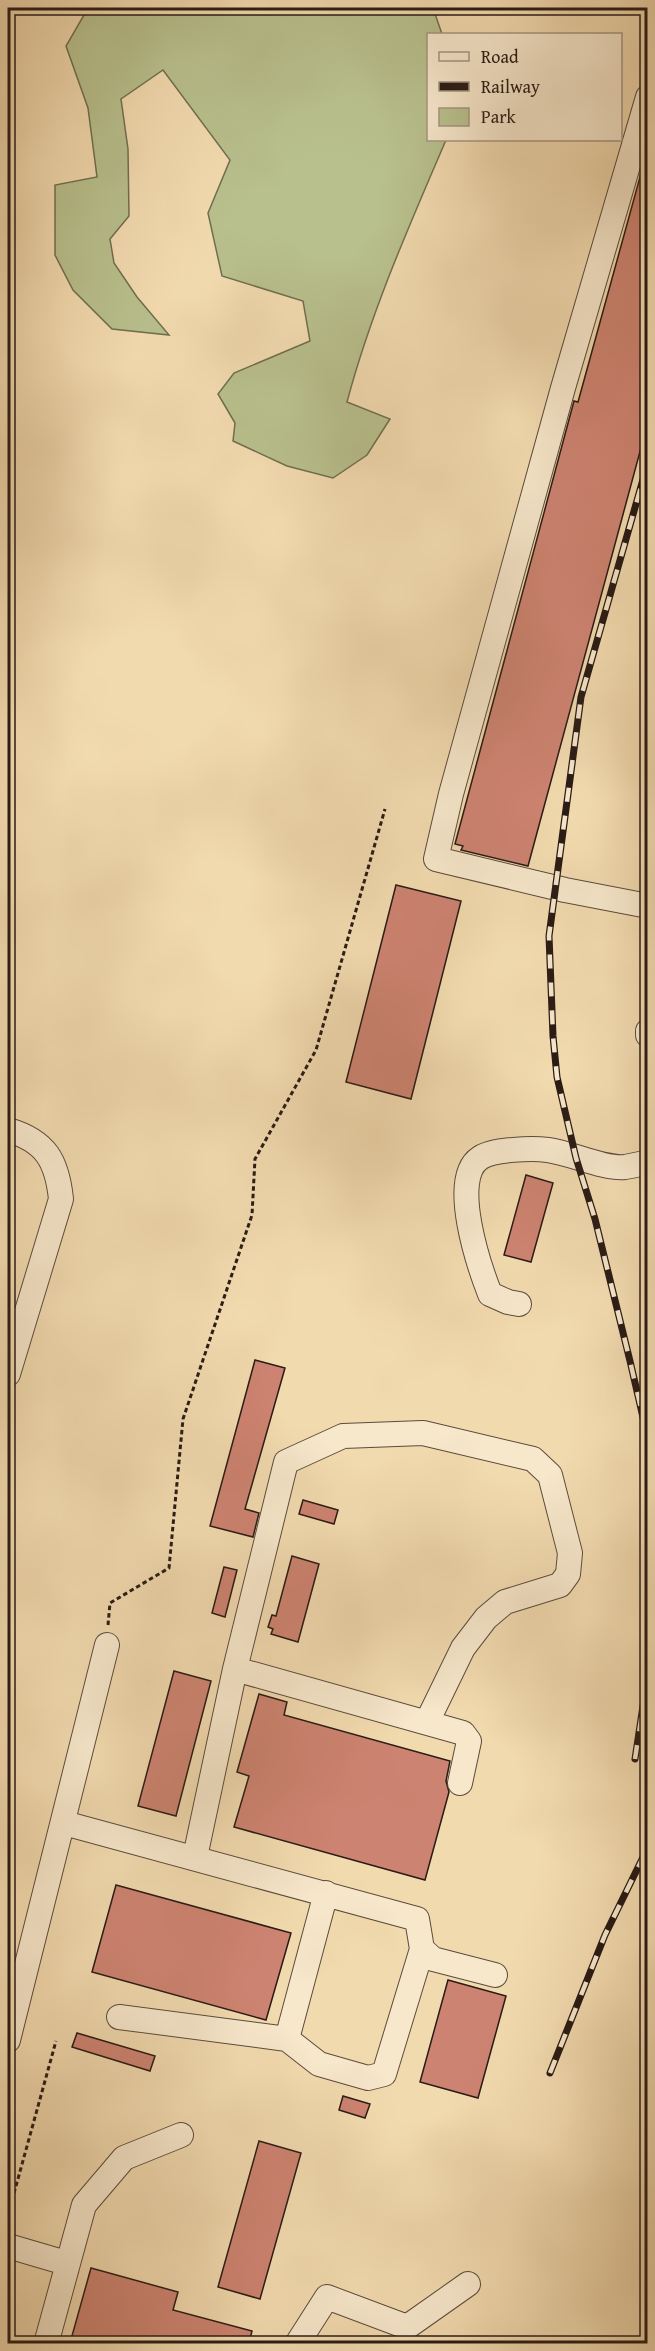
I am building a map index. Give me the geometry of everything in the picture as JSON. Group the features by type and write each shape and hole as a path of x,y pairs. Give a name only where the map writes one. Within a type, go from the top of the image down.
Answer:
{"street":[{"path":"648,97 563,388 451,794 436,859 565,890 648,906"},
{"path":"8,1130 32,1140 45,1151 54,1163 59,1178 61,1199 8,1374"},
{"path":"519,1304 490,1294 482,1273 466,1204 466,1186 473,1166 480,1158 490,1154 526,1149 550,1150 623,1168 648,1162"},
{"path":"195,1857 235,1669 286,1462 343,1436 423,1433 533,1458 550,1475 570,1553 568,1574 560,1585 505,1602 486,1618 462,1648 427,1722"},
{"path":"8,2040 107,1645"},
{"path":"235,1669 463,1733 469,1741 460,1783"},
{"path":"64,1823 417,1918 422,1949 384,2074 368,2078 319,2064 287,2039 119,2017"},
{"path":"287,2039 326,1893"},
{"path":"422,1949 433,1959 495,1975"},
{"path":"46,2343 66,2263 84,2205 124,2158 181,2135"},
{"path":"8,2246 66,2263"},
{"path":"297,2343 327,2297 407,2327 468,2284"}],"path":[{"path":"107,1645 110,1603 169,1568 183,1419 252,1215 255,1160 316,1050 385,809"},
{"path":"8,2215 56,2041"}],"green space":[{"path":"88,8 433,8 442,33 427,33 427,141 446,141 379,302 347,402 390,419 367,455 333,478 287,466 233,441 235,423 218,394 234,373 310,341 303,301 222,276 208,213 230,160 163,70 121,99 128,149 129,216 110,239 114,263 137,297 169,335 112,329 73,290 55,255 55,185 97,177 88,108 66,46"}],"building":[{"path":"645,159 648,159 648,422 528,866 461,850 463,846 455,844 574,401 578,402"},
{"path":"396,885 461,901 411,1099 346,1082"},
{"path":"526,1175 553,1183 531,1262 504,1255"},
{"path":"255,1360 285,1368 245,1509 259,1513 253,1537 210,1526"},
{"path":"303,1500 338,1510 334,1524 299,1514"},
{"path":"292,1556 319,1564 298,1642 271,1634 273,1629 268,1627 272,1615 276,1616"},
{"path":"224,1567 237,1570 225,1617 212,1613"},
{"path":"174,1671 211,1681 176,1816 138,1806"},
{"path":"259,1694 287,1702 284,1715 450,1761 446,1781 449,1792 425,1880 234,1827 249,1776 237,1772"},
{"path":"116,1885 291,1933 266,2020 92,1972"},
{"path":"448,1980 506,1996 478,2098 420,2082"},
{"path":"77,2033 155,2056 150,2071 72,2047"},
{"path":"343,2096 370,2104 365,2118 339,2110"},
{"path":"259,2141 301,2153 260,2299 218,2287"},
{"path":"91,2268 178,2292 173,2310 252,2331 249,2343 70,2343"}],"railway":[{"path":"648,462 581,697 549,936 557,1077 576,1158 595,1219 648,1439"},
{"path":"635,1759 648,1673"},
{"path":"550,2073 605,1935 648,1847"}]}
